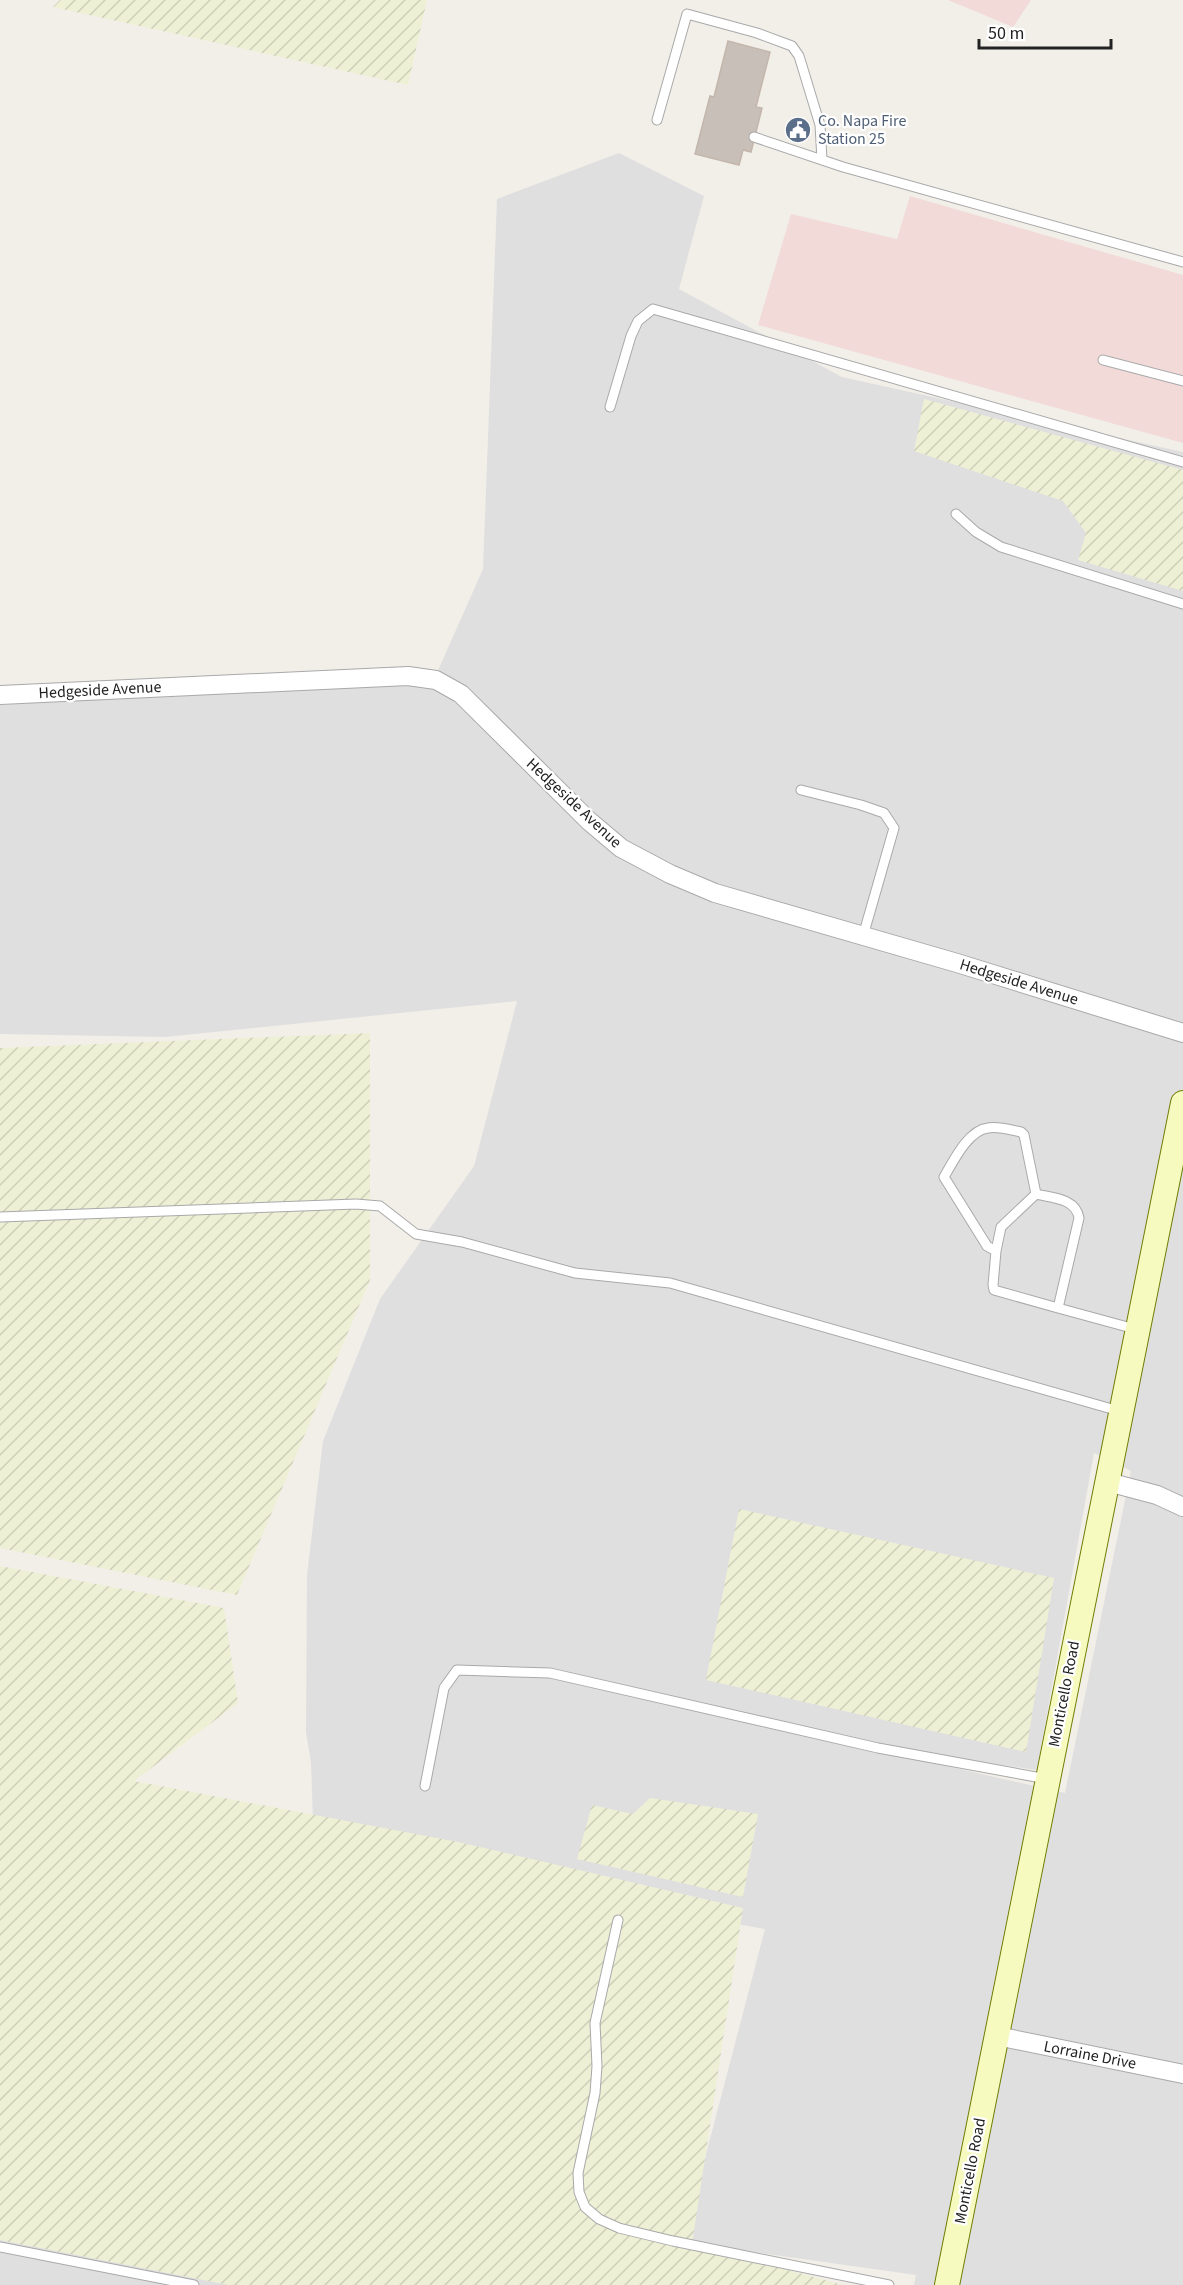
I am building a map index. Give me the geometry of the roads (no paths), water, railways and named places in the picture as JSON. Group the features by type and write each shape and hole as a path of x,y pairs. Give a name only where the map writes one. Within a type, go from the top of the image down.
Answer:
{"main road":[{"name":"Monticello Road","path":"947,2285 1183,1103"}],"street":[{"name":"Hedgeside Avenue","path":"0,695 408,676 436,680 461,694 589,821 621,848 667,872 715,893 1183,1033"},
{"path":"1108,1482 1157,1495 1183,1507"},
{"name":"Lorraine Drive","path":"997,2036 1183,2074"}],"lane":[{"path":"657,120 687,14 757,33 792,46 800,56 820,125 822,160"},
{"path":"754,137 822,160 1183,262"},
{"path":"610,407 631,336 638,321 653,309 1183,462"},
{"path":"1103,360 1183,381"},
{"path":"956,513 976,532 1000,547 1183,604"},
{"path":"801,790 884,813 894,828 863,936"},
{"path":"996,1251 987,1246 944,1177 972,1135 987,1128 1022,1132 1036,1194"},
{"path":"1036,1194 1001,1227 996,1251 994,1290 1138,1330"},
{"path":"1036,1194 1071,1203 1078,1211 1058,1308"},
{"path":"0,1217 345,1204 380,1206 416,1234 462,1242 575,1273 670,1283 1121,1412"},
{"path":"425,1786 444,1688 456,1670 550,1673 878,1748 1047,1779"},
{"path":"618,1920 596,2023 596,2093 578,2173 579,2192 585,2207 599,2219 619,2228 889,2285"},
{"path":"0,2247 194,2285"}],"place":[{"name":"Co. Napa Fire Station 25","path":"798,130"}]}
